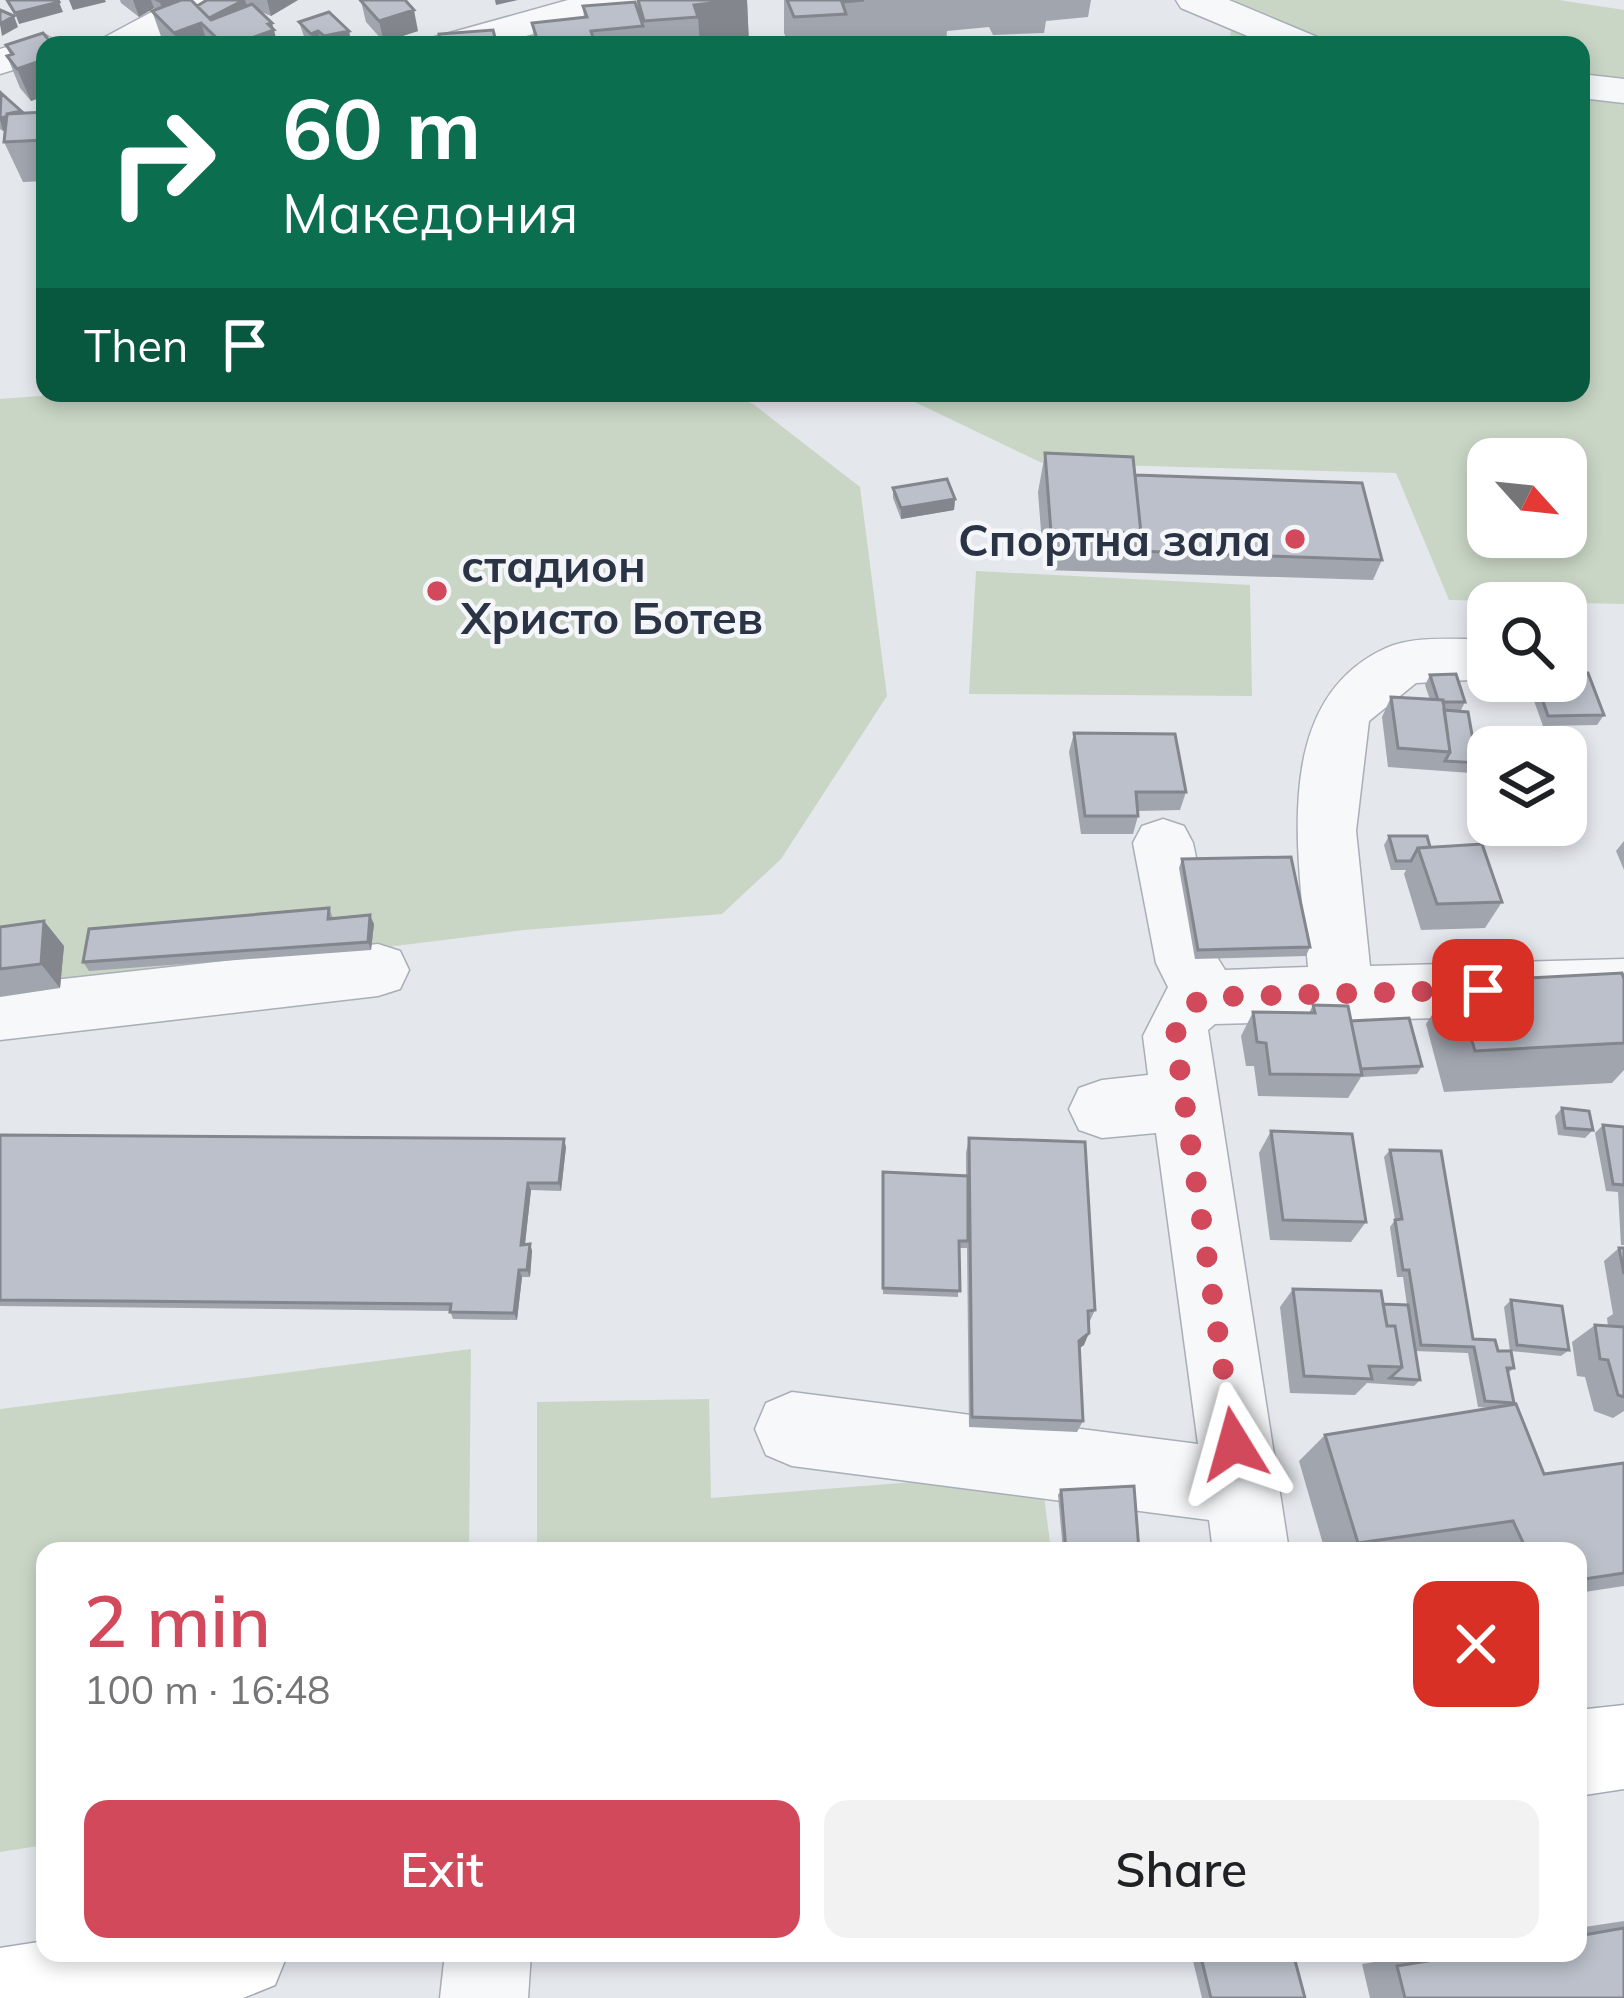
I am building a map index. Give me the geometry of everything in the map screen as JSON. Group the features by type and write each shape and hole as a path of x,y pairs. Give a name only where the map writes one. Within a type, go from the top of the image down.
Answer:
{"main road":[{"path":"1587,1752 1624,1747"},
{"path":"0,1970 164,1972"},
{"path":"0,1994 164,1972"}],"street":[{"path":"136,36 203,0"},
{"path":"481,36 571,11 714,0"},
{"path":"1158,0 1208,7 1280,36"},
{"path":"0,62 36,50"},
{"path":"1590,87 1624,91"},
{"path":"1402,623 1467,631"},
{"path":"1341,994 1327,831 1336,732 1345,709 1403,663 1467,660"},
{"path":"792,1429 1245,1519 1175,1036 1198,1001 1163,843"},
{"path":"0,1012 378,970"},
{"path":"1198,1001 1624,986"},
{"path":"1102,1108 1184,1101"},
{"path":"484,1998 487,1962"}],"green space":[{"path":"1235,0 1559,0 1624,10 1624,604 1587,603 1587,582 1467,582 1467,600 1449,600 1396,473 1042,463 915,402 1590,402 1590,36 1230,36"},
{"name":"стадион Христо Ботев","path":"0,399 748,402 860,487 887,696 781,859 722,914 524,930 0,995"},
{"path":"976,571 1250,585 1252,696 969,694"},
{"path":"471,1349 469,1542 36,1542 36,1846 0,1852 0,1409"},
{"path":"709,1399 711,1498 1041,1472 1050,1542 537,1542 537,1402"}],"building":[{"path":"7,0 58,0 59,2 15,13"},
{"path":"191,0 211,20 252,4 274,30 257,36 215,36 201,23 174,33 152,11"},
{"path":"207,0 244,0 209,18 197,6"},
{"path":"364,0 405,0 414,10 379,21"},
{"path":"638,0 738,0 694,5 698,17 644,21"},
{"path":"787,0 864,0 842,2 846,14 794,17"},
{"path":"635,2 643,26 591,31 593,36 536,36 532,23 587,17 583,6"},
{"path":"0,10 14,16 0,24"},
{"path":"329,12 349,31 311,34 299,22"},
{"path":"493,30 495,36 439,36"},
{"path":"43,33 46,36 36,36 36,62 17,69 7,56 13,54 6,45"},
{"path":"1,93 21,111 0,119"},
{"path":"36,112 36,140 4,142 7,114"},
{"path":"1045,453 1133,457 1141,533 1051,532"},
{"path":"1135,475 1362,483 1382,560 1137,551 1141,533"},
{"path":"947,479 955,499 901,508 893,488"},
{"path":"1588,673 1604,715 1548,716 1543,702 1587,702"},
{"path":"1456,674 1465,702 1438,700 1430,675"},
{"path":"1391,697 1443,700 1450,752 1398,748"},
{"path":"1444,710 1468,712 1467,762 1445,761 1450,752"},
{"path":"1074,733 1175,734 1186,792 1136,792 1138,816 1085,816"},
{"path":"1389,836 1427,836 1430,847 1418,848 1411,861 1396,861"},
{"path":"1483,846 1502,902 1437,904 1418,848"},
{"path":"1291,857 1310,947 1198,950 1182,859"},
{"path":"329,908 328,919 370,915 368,942 83,962 89,929"},
{"path":"44,921 41,964 0,969 0,927"},
{"path":"1622,973 1624,1043 1475,1051 1454,982"},
{"path":"1313,1005 1348,1006 1362,1075 1270,1074 1266,1043 1257,1042 1253,1012 1315,1013"},
{"path":"1409,1018 1422,1066 1361,1069 1351,1021"},
{"path":"1562,1108 1589,1111 1593,1130 1565,1128"},
{"path":"1603,1125 1624,1127 1624,1185 1613,1184"},
{"path":"1271,1131 1352,1134 1366,1222 1283,1220"},
{"path":"0,1135 564,1139 559,1183 528,1183 521,1245 530,1244 527,1270 519,1270 514,1313 450,1312 451,1304 0,1300"},
{"path":"969,1138 1085,1142 1095,1310 1088,1311 1089,1333 1079,1341 1083,1421 972,1417"},
{"path":"1390,1150 1441,1151 1473,1339 1495,1340 1498,1351 1511,1351 1514,1368 1507,1368 1514,1403 1485,1401 1474,1347 1421,1345 1395,1220 1402,1219"},
{"path":"883,1172 968,1176 968,1241 959,1241 960,1291 883,1288"},
{"path":"1293,1289 1381,1291 1387,1326 1395,1326 1402,1367 1369,1366 1372,1379 1304,1376"},
{"path":"1511,1300 1562,1306 1569,1350 1517,1345"},
{"path":"1383,1304 1408,1305 1420,1380 1390,1378 1402,1367 1395,1326 1387,1326"},
{"path":"1595,1325 1624,1327 1624,1397 1618,1395 1608,1360 1600,1359"},
{"path":"1516,1404 1544,1474 1624,1463 1624,1573 1587,1579 1587,1542 1523,1542 1513,1521 1358,1542 1325,1435"},
{"path":"1134,1486 1138,1542 1065,1542 1061,1490"},
{"path":"1624,1928 1624,1998 1405,1998 1397,1966 1587,1962 1587,1934"},
{"path":"1202,1962 1295,1962 1305,1998 1211,1998"}],"place":[{"name":"Спортна зала","path":"1295,539"},
{"name":"стадион Христо Ботев","path":"437,591"}],"route":[{"path":"1234,1444 1175,1036 1180,1018 1189,1004 1208,997 1483,990"}]}
